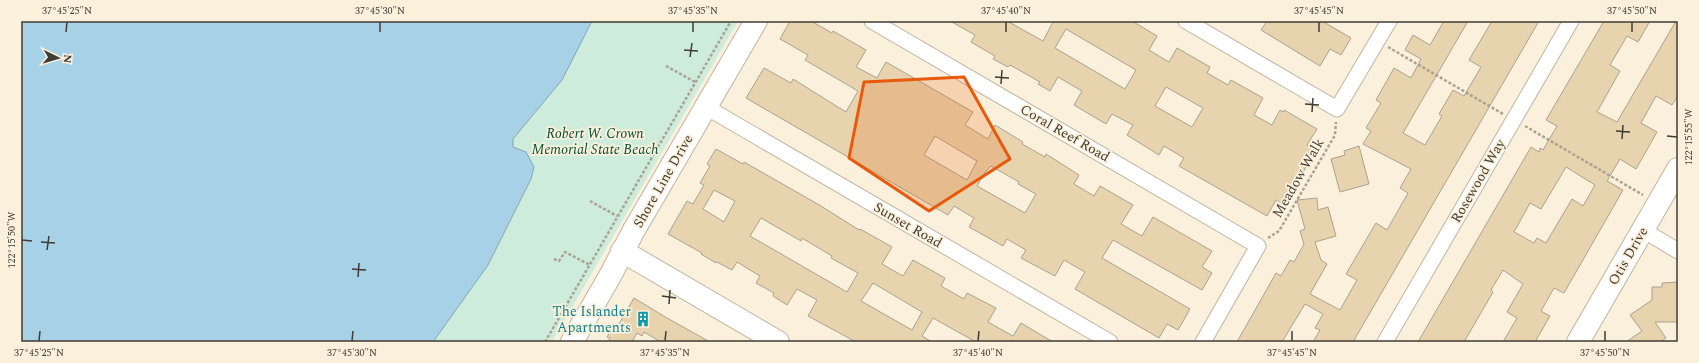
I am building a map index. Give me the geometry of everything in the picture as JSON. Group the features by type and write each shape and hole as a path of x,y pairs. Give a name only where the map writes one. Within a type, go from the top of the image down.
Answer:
{"street":[{"name":"Shore Line Drive","path":"572,342 610,276 622,251 756,21"},
{"name":"Coral Reef Road","path":"872,21 1258,246"},
{"path":"1186,21 1337,109 1389,21"},
{"name":"Rosewood Way","path":"1385,342 1571,21"},
{"name":"Sunset Road","path":"706,107 1110,342"},
{"name":"Otis Drive","path":"1578,342 1678,169"},
{"path":"1643,230 1678,251"},
{"path":"1203,342 1258,246"},
{"path":"622,251 778,342"}],"path":[{"path":"545,342 731,21"},
{"path":"666,66 696,82"},
{"name":"Meadow Walk","path":"1258,246 1279,231 1334,135 1337,109"},
{"path":"590,201 617,216"},
{"path":"554,259 559,261 565,252 590,265"},
{"path":"571,297 574,300"}],"highlighted area":[{"path":"964,77 1010,159 929,211 849,158 864,82"}],"green space":[{"name":"Robert W. Crown Memorial State Beach","path":"592,21 738,21 552,342 433,342 488,265 513,147 513,139 562,80"}],"water":[{"path":"21,21 592,21 562,80 513,139 513,147 526,152 534,167 531,179 488,265 433,342 21,342"}],"building":[{"path":"790,21 811,21 832,33 833,31 866,50 856,67 877,78 886,62 973,112 965,125 988,139 995,125 1023,142 1022,144 1045,157 1046,154 1079,175 1074,184 1094,196 1100,186 1133,205 1121,224 1142,236 1153,217 1212,251 1202,267 1212,273 1202,290 1113,240 1102,258 1190,309 1178,330 1167,324 1159,338 1075,289 1085,272 1064,260 1055,276 1021,258 1026,250 1007,239 1003,246 969,227 974,218 954,206 948,215 746,98 764,68 791,83 793,79 846,112 858,91 805,60 808,55 780,39","holes":["935,136 977,161 967,180 924,155","991,166 1019,182 1018,184 1036,194 1025,213 977,186 985,172"]},
{"path":"950,21 1007,21 1043,41 1053,22 1052,21 1132,21 1157,36 1149,50 1169,62 1177,48 1210,67 1207,73 1228,85 1231,80 1263,98 1254,115 1272,125 1280,110 1283,112 1284,110 1317,129 1307,145 1316,150 1284,205 1276,200 1267,216 1179,166 1184,158 1164,146 1159,155 1127,135 1133,125 1112,114 1106,124 1074,105 1082,91 1058,77 1050,91 1038,84 1040,82 1010,65 1008,67 993,59 995,56 971,42 975,35","holes":["1066,29 1136,70 1125,89 1055,48","1166,87 1203,108 1192,127 1155,106"]},
{"path":"1267,21 1322,21 1351,38 1341,55 1330,49 1320,66 1261,30"},
{"path":"1444,21 1468,21 1403,133 1425,145 1442,116 1439,114 1453,90 1464,96 1481,67 1469,60 1492,21 1539,21 1353,342 1313,342 1320,330 1315,328 1323,314 1305,304 1282,342 1237,342 1276,273 1281,276 1290,260 1294,262 1304,244 1300,231 1305,229 1297,200 1317,198 1318,210 1328,207 1336,236 1315,242 1321,260 1327,264 1310,294 1340,310 1357,280 1346,274 1376,223 1387,230 1408,193 1400,188 1411,169 1363,144 1371,131 1366,128 1381,103 1376,100 1394,68 1411,78 1421,59 1405,50 1413,35 1430,45"},
{"path":"1604,21 1650,21 1638,42 1627,36 1610,65 1620,71 1597,112 1617,122 1676,21 1678,21 1678,96 1672,105 1656,96 1641,123 1657,132 1636,169 1620,159 1607,181 1623,190 1564,293 1554,288 1541,311 1550,316 1535,342 1503,342 1517,318 1507,312 1523,284 1503,270 1491,290 1493,292 1464,342 1418,342 1531,147 1539,152 1540,148 1543,150 1557,126 1546,120","holes":["1566,167 1595,185 1583,206 1572,199 1546,243 1537,238 1534,243 1514,232 1530,203 1541,209"]},
{"path":"1359,146 1369,184 1340,192 1331,159 1345,155 1344,151"},
{"path":"716,149 743,164 744,162 821,206 859,230 860,229 892,247 882,264 903,276 913,260 945,278 941,286 964,299 967,293 996,308 988,322 1013,336 1021,323 1053,342 976,342 933,318 922,336 932,342 856,342 808,316 817,300 797,289 787,305 773,296 774,293 756,283 760,276 737,262 732,270 717,262 716,263 701,254 702,253 668,234 687,201 693,204 704,185 700,183 710,166 707,164","holes":["714,190 735,201 724,222 703,209","761,218 801,241 802,238 832,256 831,258 858,273 847,292 750,236","873,283 922,312 912,330 861,301"]},
{"path":"1678,282 1678,322 1655,322 1666,338 1660,342 1626,342 1642,331 1630,315 1652,300 1652,287 1662,287 1662,283"},
{"name":"The Islander Apartments","path":"634,298 710,342 661,342 644,332 642,336 637,333 632,342 608,342 610,338 607,337 613,327 616,329"}],"place":[{"name":"The Islander Apartments","path":"643,319"}]}
